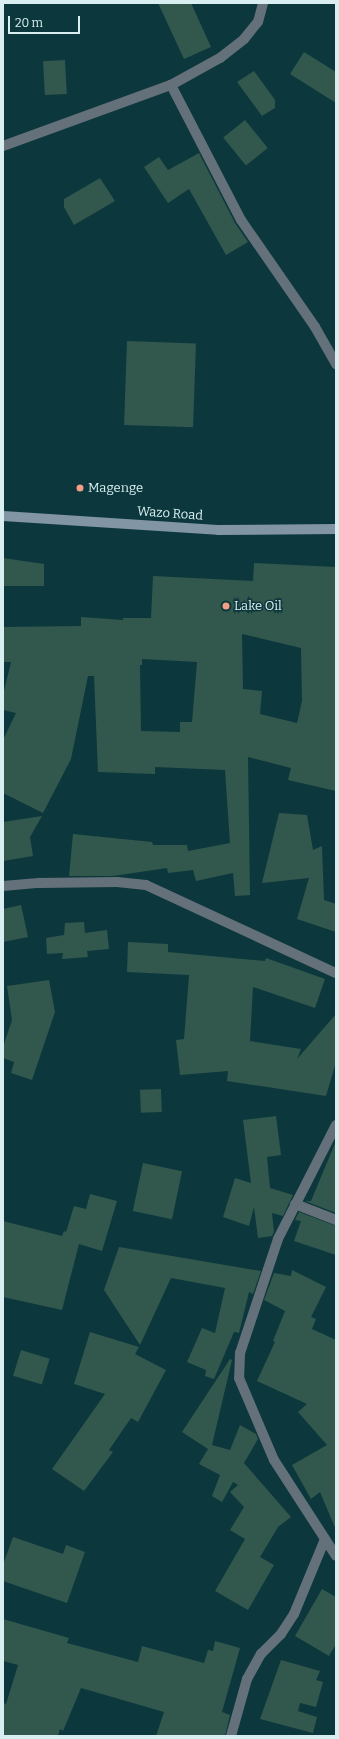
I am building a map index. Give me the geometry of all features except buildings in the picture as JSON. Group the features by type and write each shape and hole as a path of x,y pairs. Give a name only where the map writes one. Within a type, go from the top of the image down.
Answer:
{"main road":[{"name":"Wazo Road","path":"3,516 218,530 336,529"}],"street":[{"path":"3,146 171,85 220,58 244,39 258,22 263,3"},
{"path":"171,85 241,220 315,327 336,364"},
{"path":"3,886 78,882 146,885 336,974"},
{"path":"336,1125 278,1239 240,1353 239,1378 274,1460 336,1556"},
{"path":"295,1204 336,1220"},
{"path":"231,1736 247,1679 261,1654 281,1634 294,1614 325,1539"}],"place":[{"name":"Magenge","path":"80,488"},
{"name":"Lake Oil","path":"226,606"}]}
